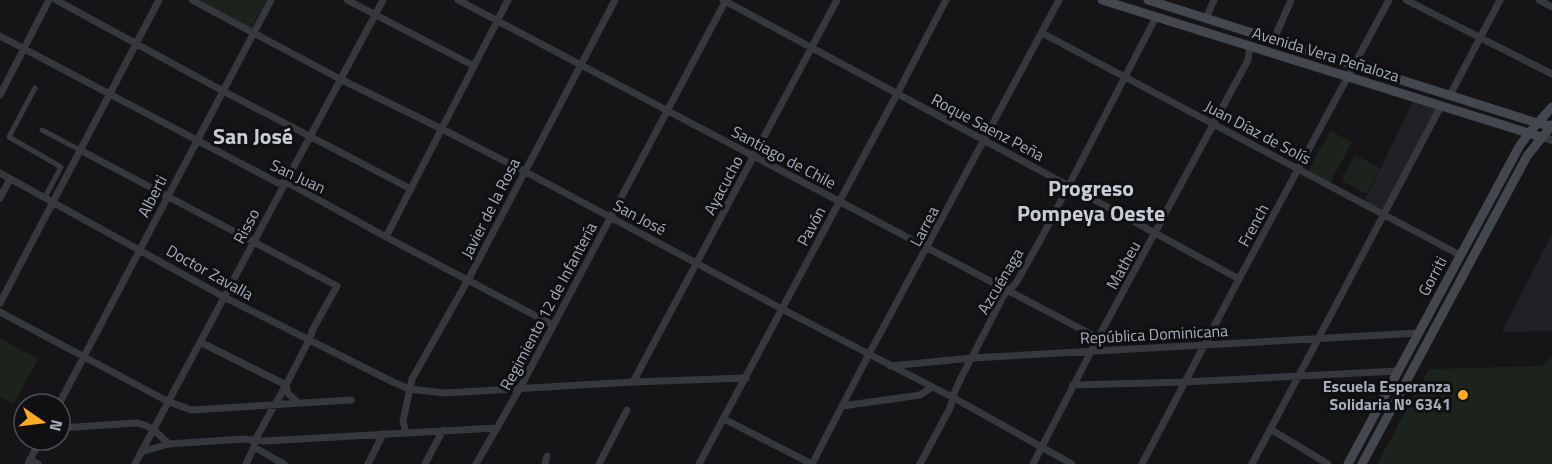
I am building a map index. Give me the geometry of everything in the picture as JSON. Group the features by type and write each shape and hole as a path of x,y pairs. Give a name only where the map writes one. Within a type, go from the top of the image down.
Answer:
{"main road":[{"name":"Avenida Vera Peñaloza","path":"1102,0 1541,137"},
{"name":"Avenida Vera Peñaloza","path":"1149,0 1552,126"},
{"name":"Gorriti","path":"1348,464 1519,147 1552,107"},
{"name":"Gorriti","path":"1362,464 1527,156 1552,126"}],"street":[{"path":"0,95 49,0"},
{"path":"56,0 223,91 411,189"},
{"path":"0,303 159,0"},
{"name":"San José","path":"192,0 339,80 524,171 954,398 1072,464"},
{"name":"Alberti","path":"65,392 271,0"},
{"path":"347,0 474,66"},
{"name":"Risso","path":"135,464 383,0"},
{"name":"Santiago de Chile","path":"458,0 1098,338"},
{"path":"386,237 508,0"},
{"name":"Javier de la Rosa","path":"406,433 403,421 412,379 468,280 615,0"},
{"name":"Roque Saenz Peña","path":"724,0 1239,279"},
{"name":"Regimiento 12 de Infantería","path":"476,464 520,388 724,0"},
{"name":"Ayacucho","path":"633,382 837,0"},
{"name":"Pavón","path":"699,464 946,0"},
{"name":"Larrea","path":"812,464 1059,0"},
{"path":"1206,18 1214,0"},
{"path":"1274,39 1291,0"},
{"name":"French","path":"1142,464 1389,0"},
{"path":"1406,0 1552,74"},
{"path":"1450,95 1500,0"},
{"path":"1539,0 1552,7"},
{"name":"Azcuénaga","path":"920,464 950,408 955,391 1004,295 1016,284 1156,17"},
{"name":"Juan Díaz de Solís","path":"1042,33 1460,255"},
{"name":"San Juan","path":"0,36 278,183 290,184 553,325"},
{"name":"Matheu","path":"1033,464 1091,351 1248,60 1250,46"},
{"path":"35,88 9,137 61,167 45,197"},
{"path":"1252,464 1441,106"},
{"path":"42,130 338,286 313,329 246,464"},
{"path":"1541,137 1552,140"},
{"name":"Doctor Zavalla","path":"0,173 224,297 409,389 445,393 746,378"},
{"path":"0,198 10,179"},
{"path":"0,312 167,402 191,410 351,400"},
{"name":"República Dominicana","path":"890,366 972,357 1419,333"},
{"path":"200,342 286,385 288,393 298,403"},
{"path":"1073,385 1185,382 1398,371"},
{"path":"842,406 920,395 932,387"},
{"path":"598,464 627,410"},
{"path":"724,419 812,464"},
{"path":"72,427 136,423 153,428 169,444"},
{"path":"255,444 264,441 496,428"},
{"path":"1270,429 1328,464"},
{"path":"425,464 443,430"},
{"path":"368,464 383,434"},
{"path":"141,452 169,444 243,439 255,444 284,464"},
{"path":"545,464 547,456"},
{"path":"29,462 38,464"}],"shaded area":[{"path":"201,0 266,0 251,28"},
{"path":"1415,98 1441,106 1384,215 1363,204"},
{"path":"1330,131 1352,142 1330,183 1308,171"},
{"path":"1355,155 1380,168 1367,194 1342,181"},
{"path":"1552,234 1552,331 1502,332"},
{"path":"0,338 38,359 20,392 12,392 12,403 0,397"},
{"path":"1552,357 1552,464 1377,464 1429,369 1541,366"}],"place":[{"name":"Escuela Esperanza Solidaria Nº 6341","path":"1463,395"}],"district":[{"name":"San José","path":"253,136"},
{"name":"Progreso Pompeya Oeste","path":"1091,200"}]}
